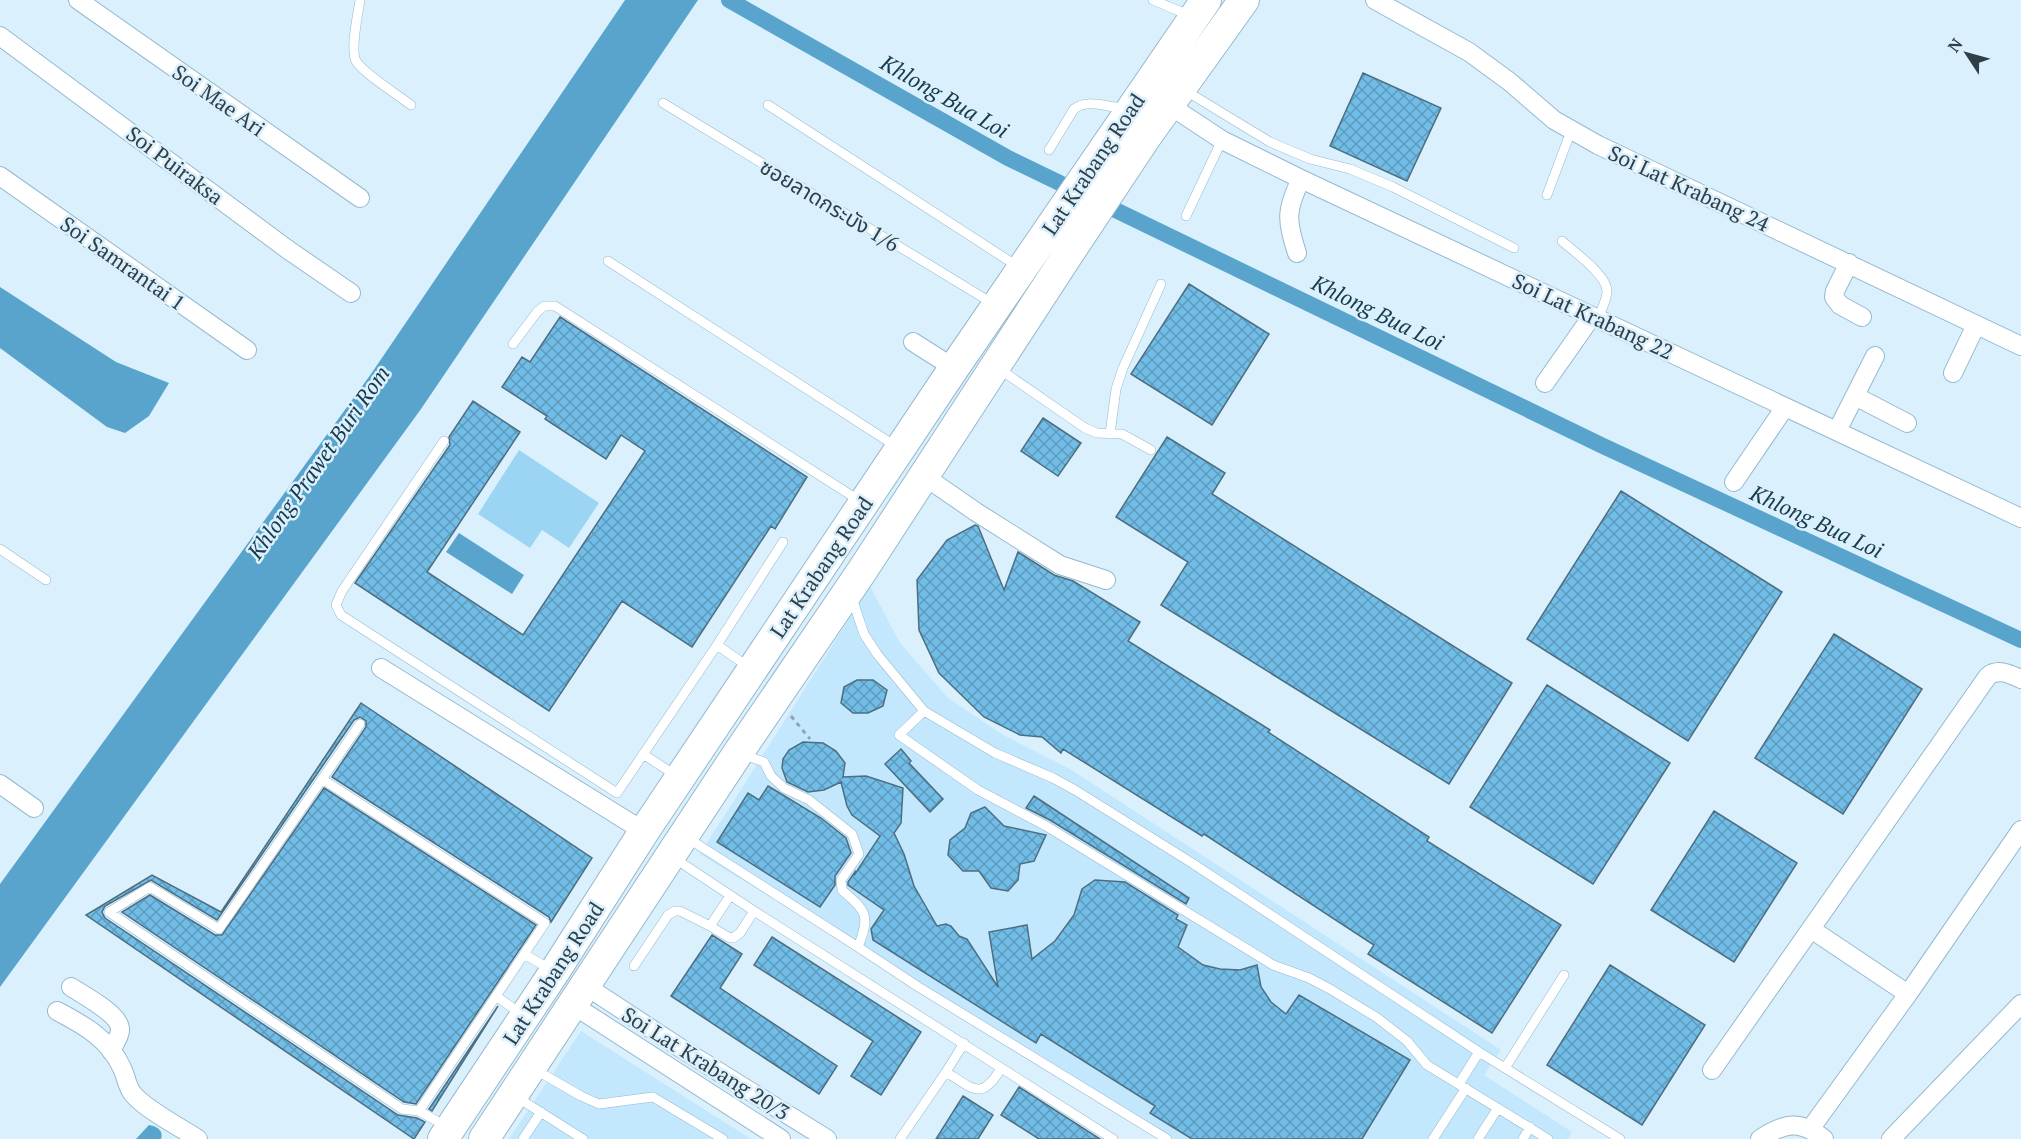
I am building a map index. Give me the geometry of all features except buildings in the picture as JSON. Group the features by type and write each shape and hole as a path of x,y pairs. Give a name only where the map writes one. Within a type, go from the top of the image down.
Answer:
{"main road":[{"name":"Lat Krabang Road","path":"484,1139 676,845 845,596 1146,137 1244,0"},
{"name":"Lat Krabang Road","path":"447,1134 645,830 954,368 1200,7"},
{"path":"814,579 845,596"}],"street":[{"name":"Soi Mae Ari","path":"78,0 360,198"},
{"name":"Soi Lat Krabang 24","path":"1375,0 1469,52 1571,131 2021,346"},
{"name":"Soi Puiraksa","path":"0,36 287,249 351,293"},
{"name":"Soi Lat Krabang 22","path":"1175,97 1222,140 2021,518"},
{"name":"Soi Samrantai 1","path":"0,176 247,350"},
{"path":"1297,254 1289,229 1288,212 1301,178"},
{"path":"1849,263 1834,297 1839,304 1862,317"},
{"path":"1545,383 1595,317"},
{"path":"1953,373 1976,325"},
{"path":"913,342 954,368"},
{"path":"1837,431 1875,356"},
{"path":"1855,396 1907,423"},
{"path":"1734,482 1785,407"},
{"path":"924,476 975,512 1060,565 1106,580"},
{"path":"381,668 645,830"},
{"path":"1712,1070 1988,676 2002,672 2021,678"},
{"path":"0,784 34,808"},
{"path":"1760,1139 1771,1131 1786,1125 1800,1125 1818,1134 1908,994 2021,830"},
{"path":"1811,929 1908,994"},
{"path":"71,987 107,1010 118,1022 120,1032 111,1051"},
{"name":"Soi Lat Krabang 20/3","path":"579,996 739,1085 827,1139"},
{"name":"Soi Lat Krabang 20/3","path":"579,996 726,1104 781,1139"},
{"path":"1891,1139 2021,1004"},
{"path":"57,1011 97,1034 122,1068 132,1093 143,1103 198,1139"},
{"path":"726,1104 739,1085"}],"lane":[{"path":"360,0 354,47 355,59 362,68 411,105"},
{"path":"1153,0 1179,11 1200,7"},
{"path":"1175,97 1310,159 1350,169 1393,187 1514,248"},
{"path":"1048,150 1074,109 1081,103 1113,108 1125,119"},
{"name":"ซอยลาดกระบัง 1/6","path":"663,104 996,306"},
{"path":"768,105 1022,270"},
{"path":"1547,195 1571,131"},
{"path":"1186,216 1222,140"},
{"path":"1562,241 1603,278 1607,288 1606,298 1595,317"},
{"path":"608,261 901,450"},
{"path":"1110,434 1116,389 1123,368 1161,284"},
{"path":"513,344 537,312 544,306 555,306 864,504"},
{"path":"996,367 1085,428 1097,433 1122,434 1151,450"},
{"path":"444,441 342,591 336,605 341,615 617,794 783,542"},
{"path":"0,549 46,580"},
{"path":"845,596 853,602 864,634 877,654 924,711 995,753 1075,790 1202,870 1479,1052 1620,1139"},
{"path":"717,645 752,670"},
{"path":"924,711 899,735 978,790 1046,826 1273,965 1330,988 1396,1031 1427,1065 1548,1139"},
{"path":"360,724 219,929 150,887 109,912 402,1109 419,1111 447,1134"},
{"path":"738,753 764,762 771,776 784,788 809,800 852,834 859,854 841,880 842,890 862,908 866,917 863,936 858,948"},
{"path":"643,754 680,778"},
{"path":"322,779 544,923 419,1111"},
{"path":"676,845 730,896 1113,1139"},
{"path":"676,845 858,948 1167,1139"},
{"path":"710,926 730,896"},
{"path":"634,966 668,915 675,911 680,911 733,938 740,933 754,911"},
{"path":"524,954 555,971"},
{"path":"1505,1068 1564,975"},
{"path":"496,996 525,1017"},
{"path":"900,1139 964,1043"},
{"path":"1433,1139 1479,1052"},
{"path":"532,1067 599,1104 653,1097 723,1139"},
{"path":"946,1072 974,1088 982,1089 988,1088 1001,1068"},
{"path":"513,1095 583,1139"},
{"path":"1478,1139 1498,1108"},
{"path":"523,1139 541,1112"},
{"path":"1523,1139 1530,1127"}],"path":[{"path":"785,709 810,739"}],"shaded area":[{"path":"519,450 599,503 569,548 542,530 530,548 478,514"},
{"path":"870,586 900,643 948,698 1005,736 1070,769 1501,1050 1484,1075 1572,1132 1568,1139 1166,1139 700,854"},
{"path":"581,1031 751,1139 509,1139"}],"water":[{"name":"Khlong Prawet Buri Rom","path":"625,0 698,0 421,409 0,987 0,884 371,374"},
{"path":"0,287 116,362 169,383 149,416 125,433 107,427 0,348"},
{"path":"459,533 524,575 512,594 446,552"},
{"path":"149,1125 157,1127 162,1136 161,1139 136,1139"}],"waterway":[{"name":"Khlong Bua Loi","path":"729,0 1008,158 1603,446 2021,640"}]}
